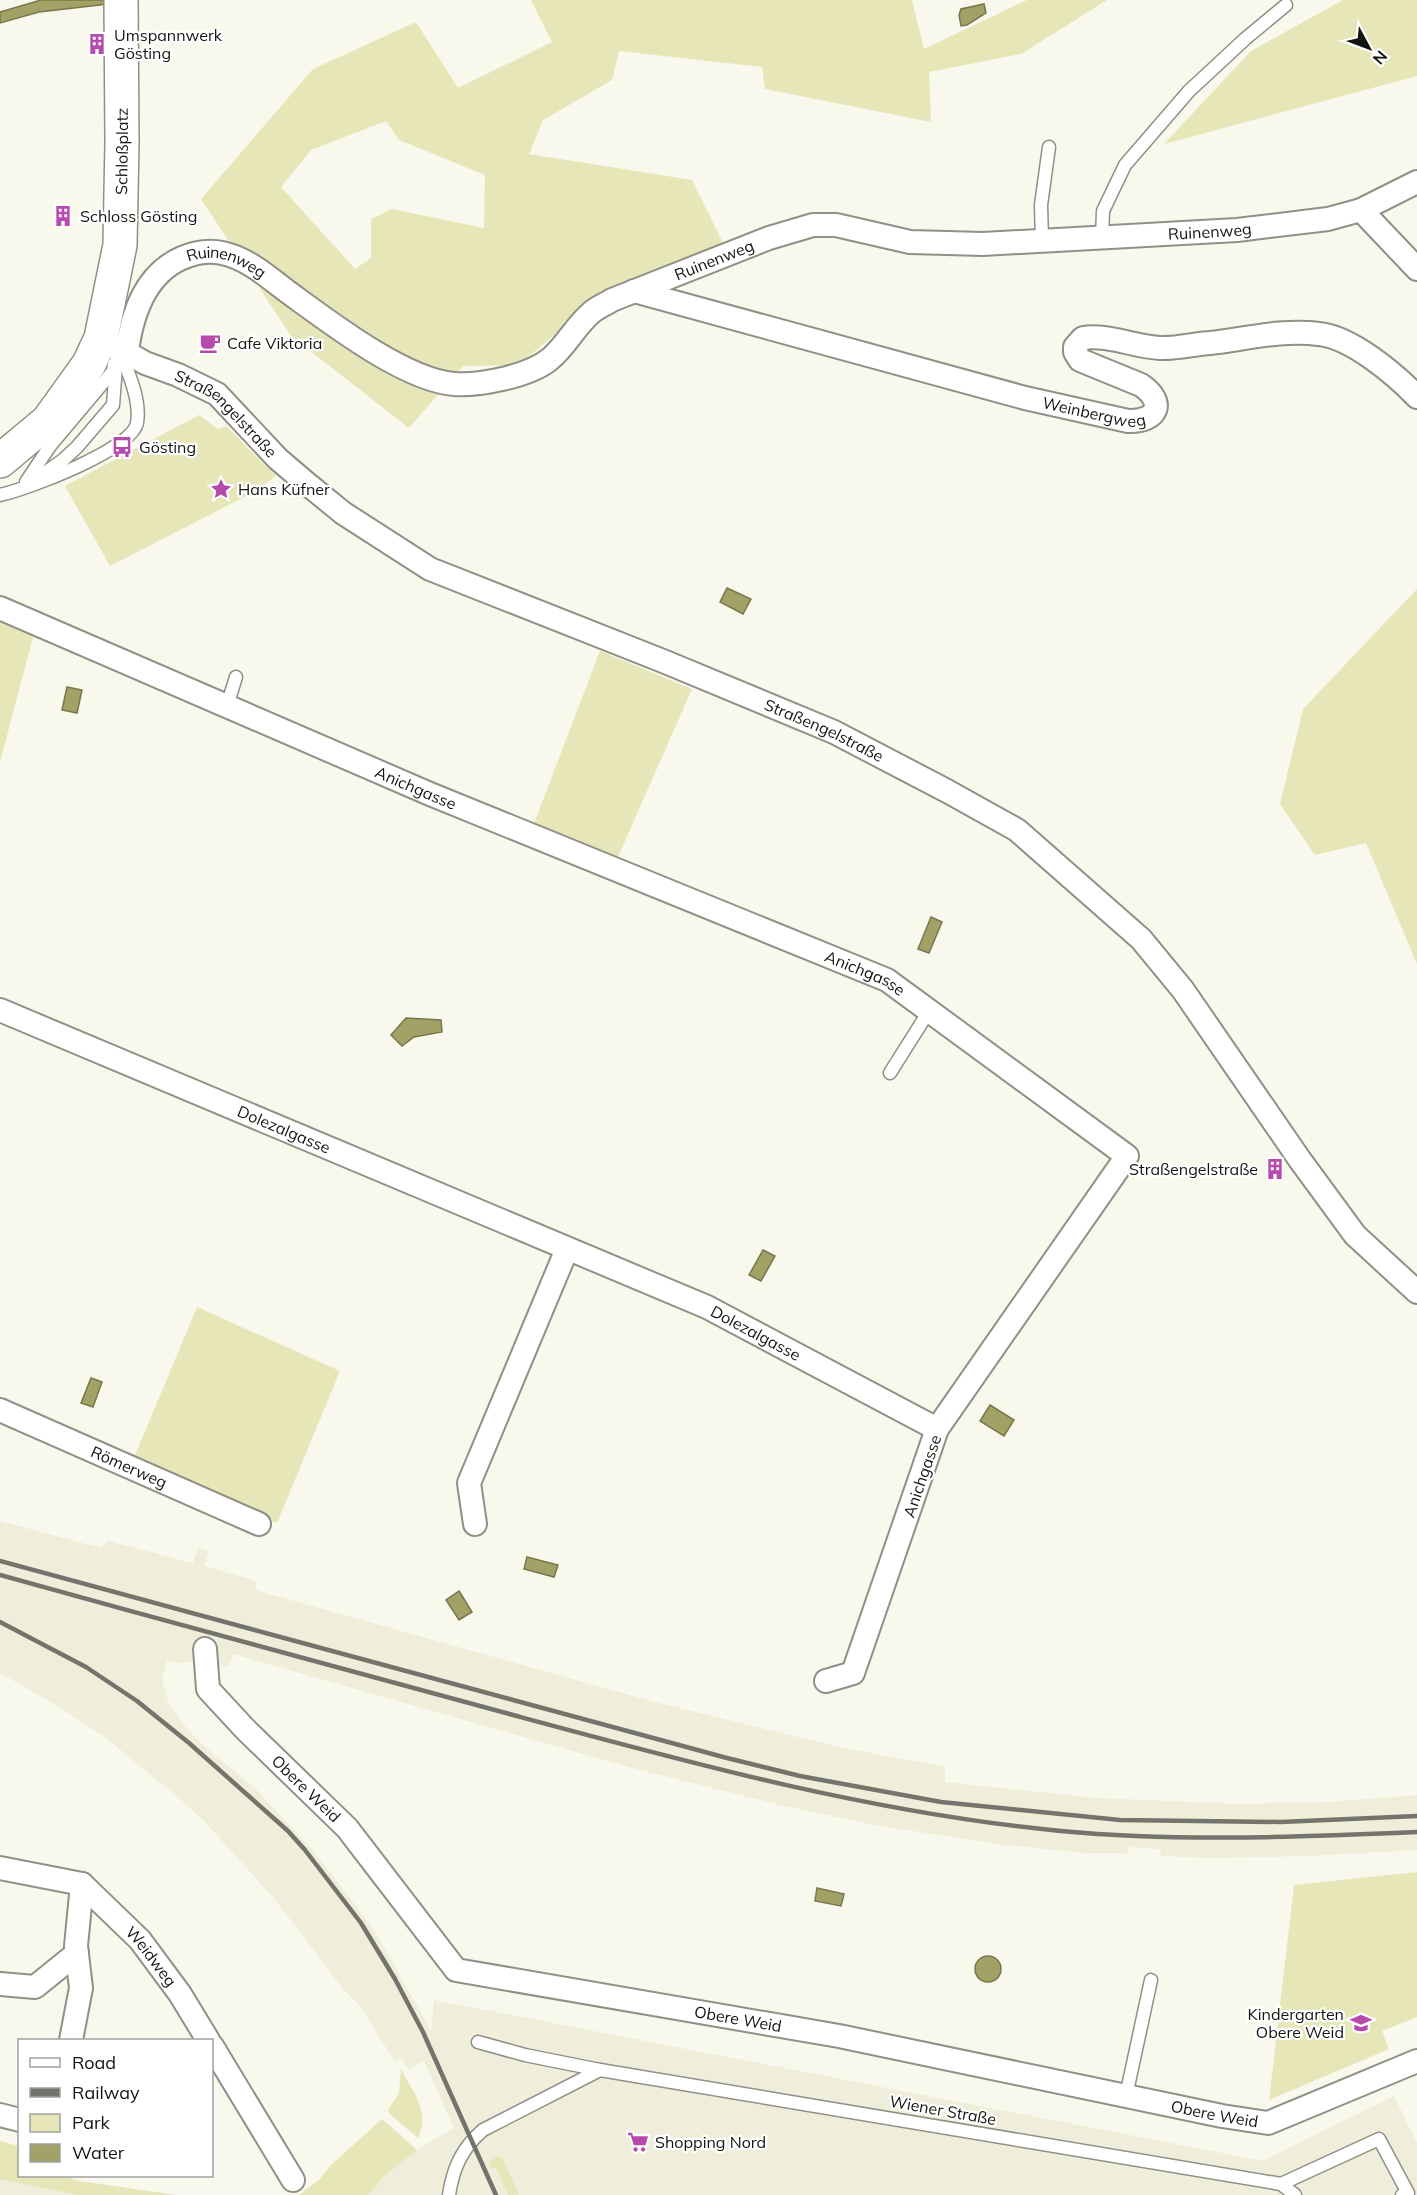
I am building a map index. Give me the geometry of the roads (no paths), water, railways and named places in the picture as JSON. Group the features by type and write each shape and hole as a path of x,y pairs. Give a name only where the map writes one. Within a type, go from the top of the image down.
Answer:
{"main road":[{"name":"Schloßplatz","path":"0,461 48,421 90,364 115,345 122,142 121,5"}],"street":[{"name":"Ruinenweg","path":"115,345 133,321 150,283 168,264 195,252 221,252 237,258 259,270 342,330 381,354 420,376 454,384 510,377 530,369 549,360 592,312 634,291 769,238 813,225 836,225 910,242 982,244 1238,230 1328,219 1361,210 1417,182"},
{"path":"1361,210 1417,269"},
{"name":"Weinbergweg","path":"634,291 1025,398 1128,421 1142,421 1149,418 1156,411 1156,403 1148,390 1140,385 1080,360 1075,347 1083,338 1096,337 1161,348 1280,335 1332,336 1349,344 1383,368 1417,397"},
{"name":"Straßengelstraße","path":"115,345 145,363 217,394 279,459 305,482 343,513 430,569 653,657 834,732 1017,830 1141,939 1183,990 1300,1160 1355,1235 1417,1292"},
{"name":"Anichgasse","path":"0,608 236,714 887,980 1127,1156 938,1429 853,1673 826,1681"},
{"name":"Dolezalgasse","path":"0,1010 707,1307 938,1429"},
{"path":"475,1524 469,1484 567,1249"},
{"name":"Römerweg","path":"0,1410 259,1524"},
{"name":"Obere Weid","path":"205,1649 208,1689 244,1729 347,1828 456,1970 839,2036 1268,2123 1417,2061"},
{"path":"0,1868 82,1884 77,1953 81,1988 71,2039"},
{"name":"Weidweg","path":"82,1884 140,1940 180,1994 207,2039"},
{"path":"0,1984 35,1987 77,1953"},
{"path":"213,2048 292,2180"},
{"path":"0,2115 18,2120"}],"lane":[{"path":"1102,238 1103,210 1125,165 1189,91 1286,5"},
{"path":"1042,241 1041,205 1049,147"},
{"path":"7,493 63,460 112,405 117,368 115,345"},
{"path":"7,493 72,469 132,435 137,423 137,408 131,383 115,345"},
{"path":"7,493 34,472 50,446 113,370 115,345"},
{"path":"236,677 236,714"},
{"path":"890,1073 929,1011"},
{"path":"1126,2096 1151,1980"},
{"name":"Wiener Straße","path":"478,2042 525,2055 600,2070 1281,2184 1295,2195"},
{"path":"449,2195 452,2175 461,2156 471,2140 483,2130 600,2070"},
{"path":"1281,2184 1379,2139 1408,2193 1402,2195"}],"water":[{"path":"41,0 128,0 39,12 0,23 0,12"},
{"path":"984,4 986,13 967,25 961,26 959,15 961,9"},
{"path":"727,588 751,599 743,614 720,602"},
{"path":"67,687 82,690 77,713 62,710"},
{"path":"931,917 942,922 929,953 918,949"},
{"path":"406,1018 441,1020 442,1032 414,1037 402,1046 391,1035"},
{"path":"763,1250 775,1256 761,1281 749,1275"},
{"path":"91,1378 102,1382 93,1407 81,1403"},
{"path":"990,1405 1014,1420 1004,1436 980,1421"},
{"path":"527,1557 558,1565 554,1577 524,1569"},
{"path":"459,1591 472,1612 459,1620 446,1600"},
{"path":"817,1888 844,1894 841,1906 815,1901"},
{"path":"988,1956 997,1960 1001,1969 997,1978 988,1982 979,1978 975,1969 979,1960"}],"railway":[{"path":"0,1561 727,1758 800,1776 941,1802 1120,1820 1281,1822 1417,1816"},
{"path":"0,1575 649,1751 784,1785 922,1812 1061,1831 1150,1836 1283,1837 1417,1832"},
{"path":"0,1622 86,1667 137,1701 189,1743 288,1831 305,1850 361,1923 395,1979 423,2032 496,2195"}],"place":[{"name":"Umspannwerk Gösting","path":"97,44"},
{"name":"Schloss Gösting","path":"63,216"},
{"name":"Cafe Viktoria","path":"210,343"},
{"name":"Gösting","path":"122,447"},
{"name":"Hans Küfner","path":"221,489"},
{"name":"Straßengelstraße","path":"1275,1169"},
{"name":"Kindergarten Obere Weid","path":"1361,2023"},
{"name":"Shopping Nord","path":"638,2142"}]}
